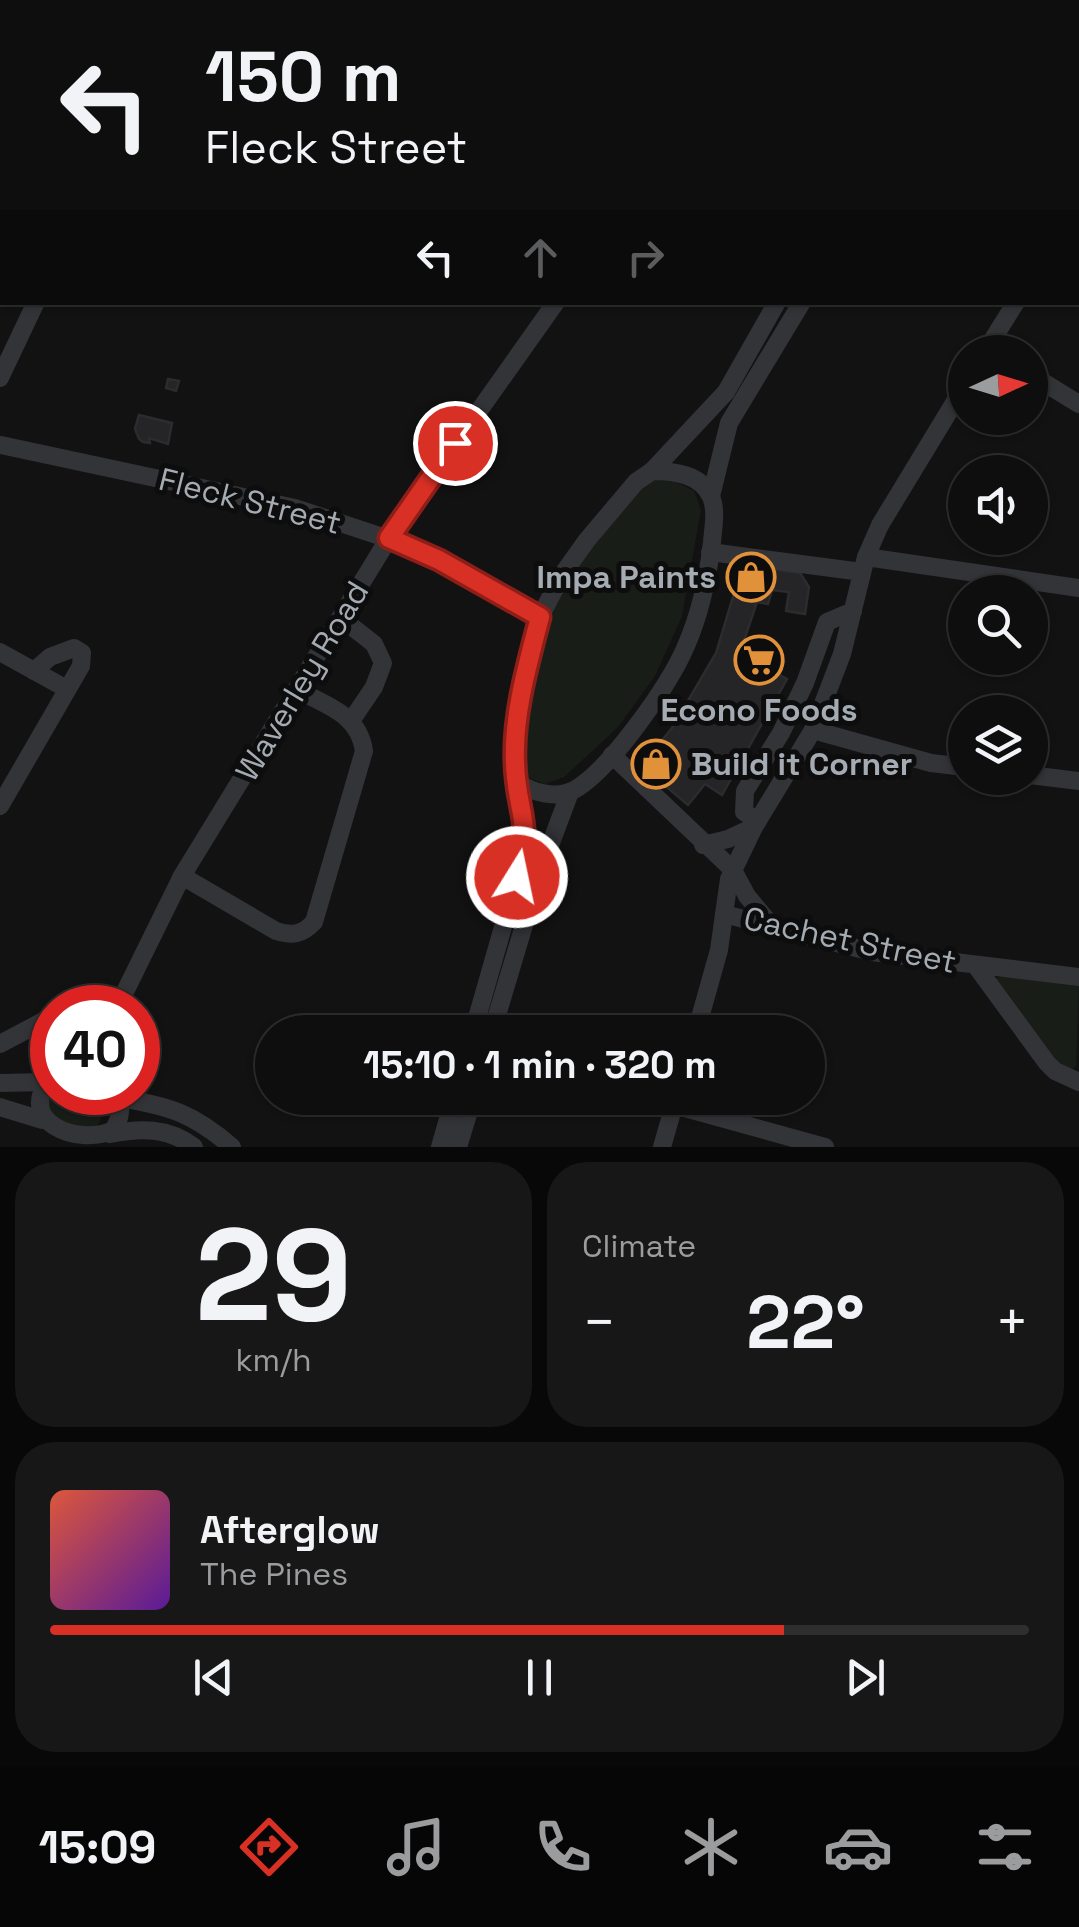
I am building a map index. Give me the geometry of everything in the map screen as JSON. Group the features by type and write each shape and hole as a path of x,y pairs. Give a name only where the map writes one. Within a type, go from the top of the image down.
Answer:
{"street":[{"path":"0,378 35,305"},
{"name":"Waverley Road","path":"130,985 182,876 389,538 554,305"},
{"path":"477,1015 526,850 515,738 540,617 562,575 587,540 636,482 652,471 726,392 776,305"},
{"path":"497,1015 540,874 570,792 612,754 669,682 678,664 698,611 710,552 714,522 711,496 722,441 800,305"},
{"path":"998,335 1014,305"},
{"path":"1048,385 1079,404"},
{"path":"701,1015 716,964 733,870 813,730 842,654 864,565 880,525 948,413"},
{"path":"0,432 1,447"},
{"name":"Fleck Street","path":"1,447 295,508 389,538 445,563 540,617"},
{"path":"652,471 681,473 701,483 711,496"},
{"path":"710,552 1079,588"},
{"path":"756,824 744,812 745,791 781,733 805,683 827,622 854,611"},
{"path":"341,618 374,644 383,663 374,687 350,721"},
{"path":"0,806 83,658 79,648 61,651 34,671"},
{"path":"0,652 66,688"},
{"path":"182,876 276,931 294,934 306,930 318,911 363,761 362,735 350,721 298,690"},
{"path":"813,730 948,765"},
{"name":"Cachet Street","path":"612,754 733,870 772,926"},
{"path":"1048,778 1079,781"},
{"path":"517,781 528,790 570,792"},
{"path":"703,844 728,840 756,824"},
{"name":"Cachet Street","path":"724,914 872,952 1079,977"},
{"name":"Cachet Street","path":"976,966 1047,1063 1079,1082"},
{"path":"0,1044 30,1028"},
{"path":"0,1083 30,1081"},
{"path":"160,1105 182,1111 232,1147"},
{"path":"0,1108 72,1146 92,1146 110,1134 118,1115"},
{"path":"440,1147 449,1115"},
{"path":"458,1147 467,1115"},
{"path":"662,1147 671,1115"},
{"path":"721,1115 825,1147"},
{"path":"110,1134 160,1130 194,1147"}],"shaded area":[{"path":"653,478 676,482 694,491 701,510 682,616 655,676 618,727 564,777 545,784 524,776 514,753 553,595 633,489"},
{"path":"994,978 1079,986 1076,1066 1071,1070 1061,1066 991,985"},
{"path":"43,1115 101,1115 95,1128 76,1136 52,1131 41,1124"}],"building":[{"path":"168,379 179,381 176,391 166,388"},
{"path":"139,415 172,423 168,444 139,439 135,429"},
{"path":"753,567 800,573 809,587 805,614 786,611 789,592 772,590 768,604 757,602 737,661 745,665 751,651 784,662 778,674 787,679 722,795 705,784 688,805 650,773 650,755 672,728 716,653 739,577"}],"place":[{"name":"Impa Paints","path":"751,577"},
{"name":"Econo Foods","path":"759,660"},
{"name":"Build it Corner","path":"656,764"}],"route":[{"path":"455,443 389,538 420,550 540,617 515,738 514,767 526,831 526,850 517,877"}]}
